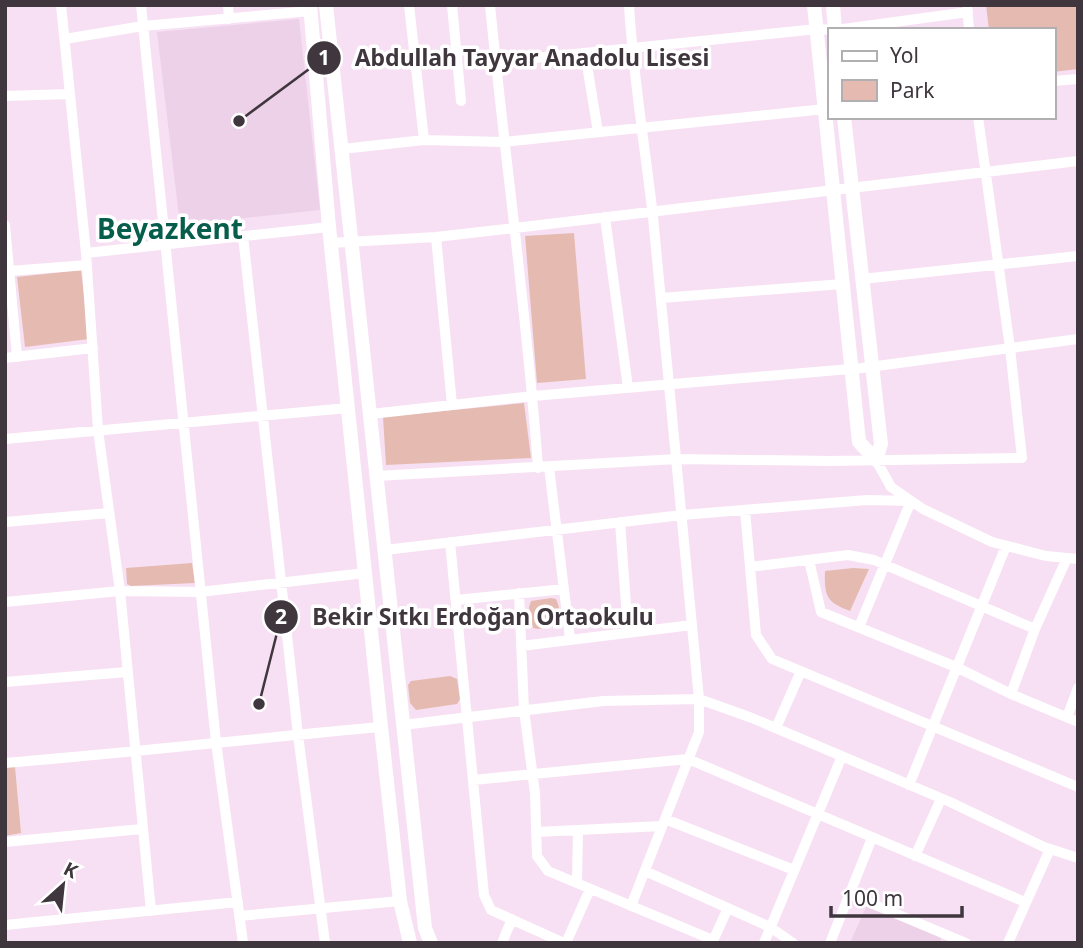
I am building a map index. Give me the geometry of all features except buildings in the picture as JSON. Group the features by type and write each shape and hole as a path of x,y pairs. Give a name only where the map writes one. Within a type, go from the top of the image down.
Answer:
{"street":[{"path":"61,5 86,253 98,430 120,591 151,911"},
{"path":"141,5 216,742 243,943"},
{"path":"228,5 229,19"},
{"path":"326,5 425,928 430,943"},
{"path":"409,5 424,140"},
{"path":"452,5 461,101"},
{"path":"490,5 533,396 538,468"},
{"path":"629,5 631,48 661,298 699,699 699,732 631,906"},
{"path":"814,5 859,442 876,460 891,487 923,509 992,542 1045,556 1078,559"},
{"path":"833,5 835,28"},
{"path":"65,39 143,26 229,19 311,8 330,243 381,727 400,901 410,943"},
{"path":"848,28 967,9 969,28"},
{"path":"495,62 828,30"},
{"path":"585,53 598,132"},
{"path":"1055,81 1078,79"},
{"path":"5,96 70,94"},
{"path":"342,149 424,140 503,142 825,109"},
{"path":"844,119 881,444 876,460"},
{"path":"377,477 677,459 1022,458 1010,348 978,119"},
{"path":"330,243 436,237 834,192 1078,161"},
{"path":"605,216 628,388"},
{"path":"5,225 17,357"},
{"path":"86,253 329,227"},
{"path":"243,236 281,584 325,943"},
{"path":"436,237 452,405"},
{"path":"862,279 1078,256"},
{"path":"10,271 87,265"},
{"path":"661,298 843,284"},
{"path":"371,414 533,396 852,369 1078,339"},
{"path":"5,358 93,348"},
{"path":"5,439 348,408"},
{"path":"549,467 570,639"},
{"path":"385,550 682,515 867,500 911,501"},
{"path":"859,627 911,501"},
{"path":"745,510 756,635 772,659 1078,787"},
{"path":"5,522 110,513"},
{"path":"620,522 628,632"},
{"path":"450,542 484,895 491,910 565,943 590,889"},
{"path":"909,785 1006,546"},
{"path":"750,567 848,555 884,564 1035,629"},
{"path":"1011,694 1035,629 1066,558"},
{"path":"809,560 821,611 956,667 1078,722"},
{"path":"5,602 120,591 200,592 365,573"},
{"path":"456,600 564,589"},
{"path":"519,593 524,710 533,775 537,856 548,871 712,942 729,908"},
{"path":"521,646 692,625"},
{"path":"776,728 801,671"},
{"path":"5,682 127,672"},
{"path":"1067,717 1078,688"},
{"path":"403,725 603,701 699,699 776,728 1050,849 1078,858"},
{"path":"5,763 381,727"},
{"path":"764,943 842,756"},
{"path":"473,780 688,759 1025,902"},
{"path":"915,856 941,799"},
{"path":"536,832 664,822 794,870"},
{"path":"5,842 142,830"},
{"path":"577,883 578,830"},
{"path":"830,943 872,838"},
{"path":"1009,943 1050,849"},
{"path":"645,871 729,908 770,928 793,943"},
{"path":"849,894 944,939 966,943"},
{"path":"239,916 400,901"},
{"path":"5,926 238,902"},
{"path":"502,943 512,919"}],"shaded area":[{"path":"299,19 320,210 180,225 157,32"},
{"path":"867,905 939,934 940,943 850,943"}],"green space":[{"path":"986,5 1078,5 1078,69 1055,72 1055,28 989,28"},
{"path":"574,233 586,379 537,383 525,236"},
{"path":"81,270 89,339 25,347 17,277"},
{"path":"524,403 531,458 386,465 383,417"},
{"path":"192,563 195,583 127,584 126,568"},
{"path":"869,569 850,611 836,605 828,597 825,571"},
{"path":"556,599 558,605 558,626 533,628 529,607 531,601"},
{"path":"450,676 457,679 460,699 457,704 416,710 410,703 408,685 411,681"},
{"path":"5,767 15,767 21,833 5,836"}],"place":[{"name":"Abdullah Tayyar Anadolu Lisesi","path":"239,121"},
{"name":"Bekir Sıtkı Erdoğan Ortaokulu","path":"259,704"}],"district":[{"name":"Beyazkent","path":"170,228"}]}
